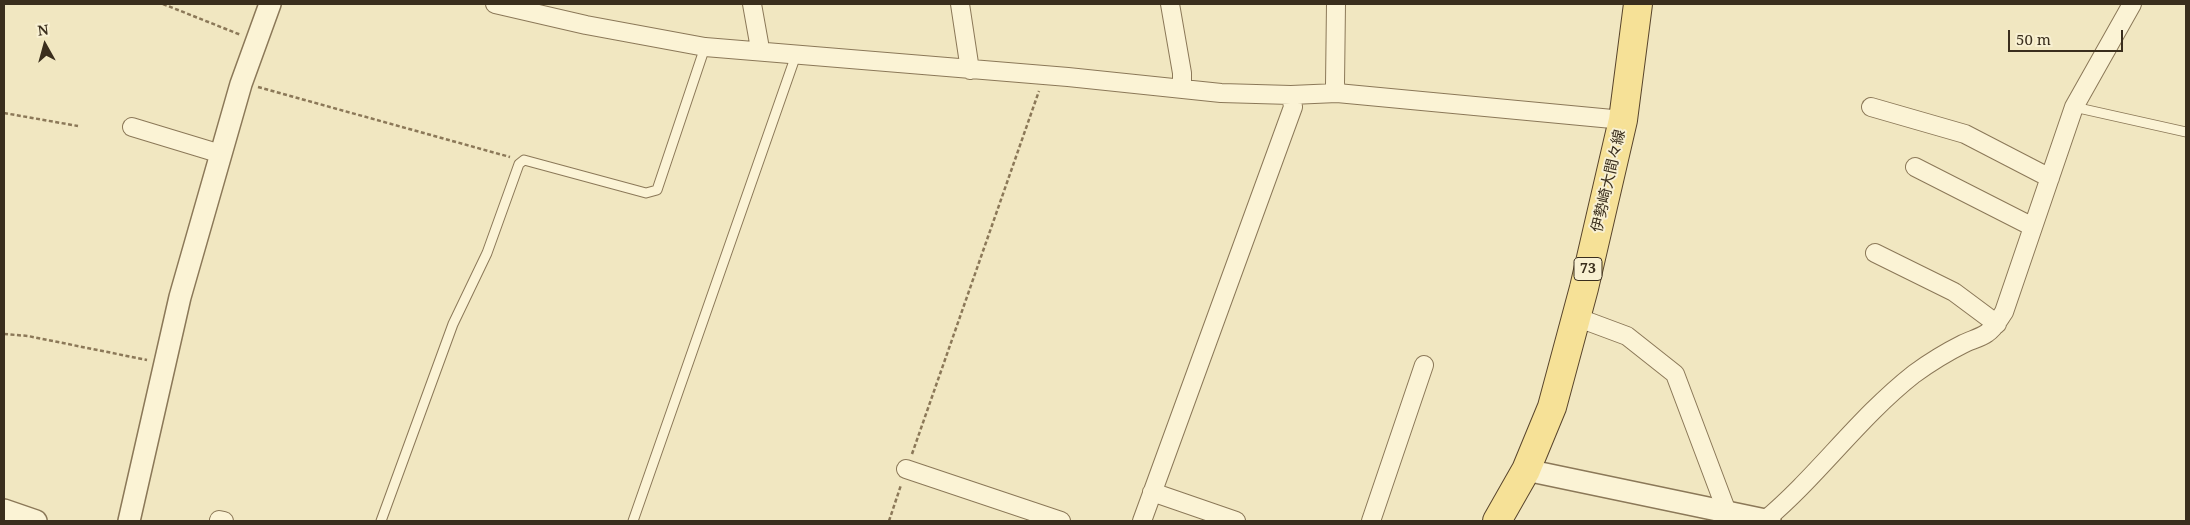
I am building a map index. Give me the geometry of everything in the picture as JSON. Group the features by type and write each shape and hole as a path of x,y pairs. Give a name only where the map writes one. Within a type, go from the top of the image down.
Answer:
{"main road":[{"name":"伊勢崎大間々線","path":"1497,521 1526,470 1552,407 1576,317 1623,120 1638,4"}],"street":[{"path":"129,521 180,297 241,84 270,4"},
{"path":"495,4 586,26 705,47 1182,88 1221,93 1291,95 1337,93 1623,120"},
{"path":"752,4 758,43 755,51"},
{"path":"960,4 970,70"},
{"path":"1170,4 1182,74 1182,88"},
{"path":"1336,4 1335,84 1337,93"},
{"path":"1526,470 1766,521 1807,482 1865,417 1901,384 1918,371 1961,345 1987,333 1997,324 2004,312 2074,107 2132,4"},
{"path":"1142,521 1293,107 1291,95"},
{"path":"1871,107 1965,134 2050,178"},
{"path":"132,127 221,154"},
{"path":"1915,167 2033,227"},
{"path":"1875,253 1954,292 1997,324"},
{"path":"1576,317 1627,336 1675,374 1727,512"},
{"path":"1370,521 1424,365"},
{"path":"906,469 1061,521"},
{"path":"1152,492 1236,521"},
{"path":"4,510 36,521"}],"lane":[{"path":"381,521 453,324 487,253 519,164 524,160 646,193 656,190 705,47"},
{"path":"633,521 796,55"},
{"path":"2074,107 2186,132"}],"path":[{"path":"163,4 256,42"},
{"path":"888,521 1044,76"},
{"path":"241,84 524,160"},
{"path":"4,113 78,126"},
{"path":"4,334 28,336 165,364"}]}
